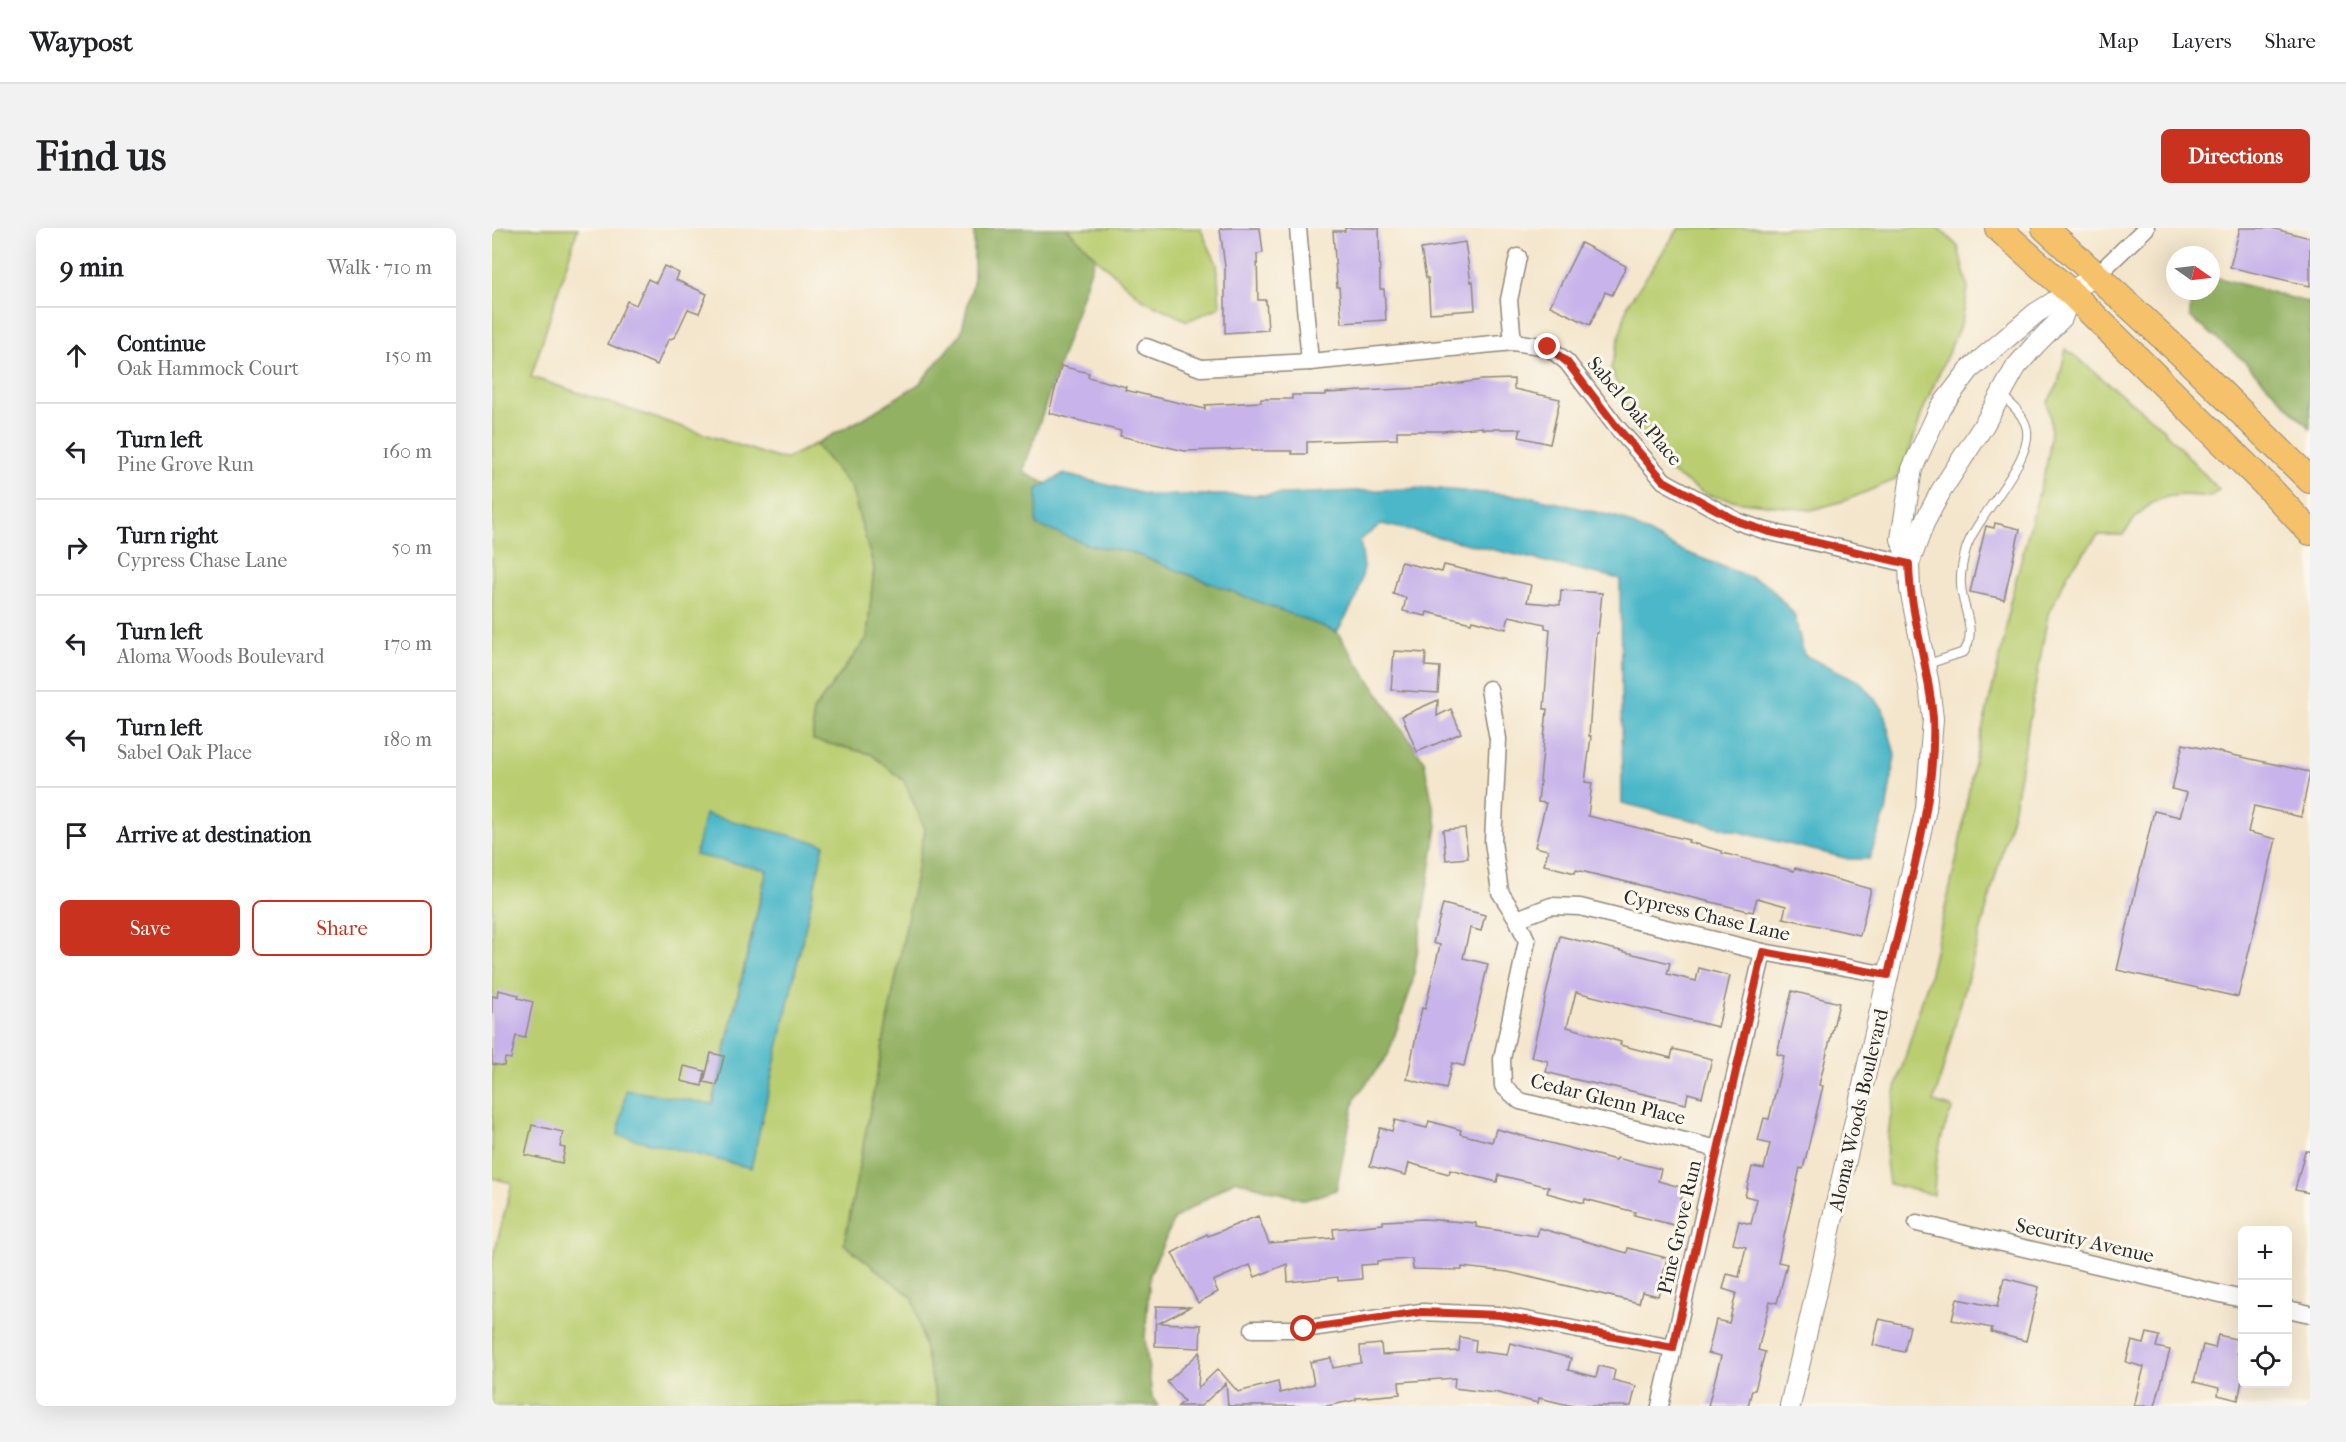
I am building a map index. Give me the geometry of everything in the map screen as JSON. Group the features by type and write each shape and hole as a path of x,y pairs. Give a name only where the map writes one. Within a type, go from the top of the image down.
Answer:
{"main road":[{"path":"1998,228 2071,293 2269,488 2310,532"},
{"path":"2045,228 2229,399 2310,480"}],"street":[{"path":"1298,228 1311,362"},
{"path":"2097,275 2146,228"},
{"path":"1513,342 1509,300 1518,257"},
{"name":"Aloma Woods Boulevard","path":"1790,1406 1928,799 1933,719 1910,589 1909,564 1901,539 1912,470 1940,408 1970,369 2036,314 2097,275"},
{"name":"Aloma Woods Boulevard","path":"1909,564 1924,523 1941,490 1965,455 2016,367 2062,318 2071,293"},
{"name":"Sabel Oak Place","path":"1146,347 1202,368 1311,362 1513,342 1548,347 1567,362 1615,425 1664,481 1739,522 1909,564"},
{"name":"Cedar Glenn Place","path":"1489,689 1498,739 1493,842 1500,892 1517,919 1527,941 1502,1059 1503,1086 1520,1101 1718,1149"},
{"name":"Cypress Chase Lane","path":"1517,919 1551,906 1580,907 1763,952 1888,975"},
{"name":"Pine Grove Run","path":"1660,1406 1763,952"},
{"name":"Security Avenue","path":"1917,1223 2238,1298"},
{"path":"2292,1310 2310,1314"},
{"path":"1253,1329 1304,1329 1421,1312 1499,1315 1673,1348"}],"lane":[{"path":"1925,665 1964,652 1967,646 1970,626 1961,586 1961,571 1966,548 1977,524 2021,461 2027,445 2026,424 2019,412 2001,395"}],"green space":[{"path":"492,228 578,228 531,377 777,458 786,459 815,444 851,487 874,568 867,638 813,711 813,740 871,754 904,781 925,829 844,1244 913,1298 938,1406 492,1406 492,1262 512,1183 492,1178","holes":["824,844 751,1168 626,1090 712,1104 767,869 695,855"]},
{"path":"974,228 1067,228 1095,257 1023,472 1047,484 1037,490 1089,545 1130,552 1337,632 1424,761 1437,826 1412,985 1388,1055 1355,1098 1336,1190 1305,1200 1235,1180 1174,1219 1150,1274 1145,1338 1152,1397 1158,1406 938,1406 913,1298 844,1244 925,829 904,781 871,754 813,740 813,711 867,638 874,568 851,487 815,444 864,418 919,384 961,333 974,279"},
{"path":"1067,228 1200,228 1217,264 1220,307 1187,321 1142,299 1095,257"},
{"path":"1679,228 1939,228 1958,247 1968,288 1962,321 1923,410 1905,464 1895,480 1844,501 1811,510 1742,502 1707,495 1667,470 1633,427 1611,368 1628,304"},
{"path":"2220,278 2310,303 2310,429 2243,360 2190,317 2191,300 2220,300"},
{"path":"2066,349 2157,423 2219,490 2210,497 2181,495 2159,500 2141,512 2123,535 2098,535 2069,572 2048,614 2014,808 1934,1102 1953,1108 1944,1129 1939,1150 1934,1195 1889,1184 1886,1161 1890,1120 1896,1088 1929,977 1956,862 1973,767 2004,641 2010,602 2050,447 2051,432 2047,403 2058,384"}],"water":[{"path":"1063,474 1148,495 1263,495 1427,488 1533,497 1620,518 1678,549 1767,584 1794,614 1804,655 1859,681 1883,709 1895,755 1886,812 1869,859 1849,859 1622,803 1620,579 1382,524 1360,540 1364,567 1357,597 1337,632 1130,552 1089,545 1036,525 1037,489"},
{"path":"705,814 824,844 751,1168 618,1135 626,1090 713,1104 767,870 695,855"}],"building":[{"path":"1260,228 1263,253 1257,254 1258,300 1266,300 1268,330 1225,333 1225,267 1220,229"},
{"path":"1345,228 1379,228 1380,289 1384,289 1386,320 1342,323 1333,231 1345,231"},
{"path":"2240,228 2271,228 2310,238 2310,286 2230,267"},
{"path":"1465,242 1471,282 1473,281 1475,310 1430,313 1428,278 1426,278 1421,249"},
{"path":"1581,243 1626,266 1612,295 1605,292 1590,325 1550,306"},
{"path":"664,266 679,273 676,280 707,294 699,313 688,309 675,337 668,340 657,365 608,344 627,301 636,305 648,279 656,283"},
{"path":"1061,366 1089,373 1088,377 1126,387 1125,390 1205,409 1205,405 1261,402 1261,399 1292,399 1292,395 1326,395 1326,393 1438,387 1482,380 1514,379 1514,389 1560,399 1550,444 1519,437 1521,429 1482,429 1482,427 1443,431 1397,431 1397,439 1307,442 1307,454 1292,454 1292,451 1252,451 1252,449 1185,451 1120,436 1121,431 1049,413"},
{"path":"1995,523 2020,529 2004,599 1970,592 1986,526 1994,528"},
{"path":"1401,562 1442,572 1444,565 1531,585 1527,602 1560,605 1561,590 1602,593 1598,633 1596,633 1589,736 1591,736 1585,782 1592,783 1588,816 1689,840 1688,842 1722,851 1722,853 1794,871 1795,868 1871,889 1860,935 1783,918 1786,906 1757,898 1753,912 1576,870 1575,873 1544,865 1548,850 1535,847 1546,803 1538,802 1547,709 1544,709 1550,629 1545,628 1545,624 1509,616 1506,629 1427,612 1426,616 1403,611 1406,598 1393,594"},
{"path":"1394,651 1426,653 1425,666 1440,667 1438,693 1391,690"},
{"path":"1438,700 1437,716 1451,709 1461,733 1417,752 1402,716"},
{"path":"2183,744 2310,772 2301,817 2254,806 2248,832 2276,839 2238,997 2117,970 2154,811 2180,817 2187,793 2172,789"},
{"path":"1465,828 1468,858 1446,860 1443,830"},
{"path":"1443,904 1485,915 1481,931 1470,928 1463,958 1488,964 1464,1066 1452,1063 1446,1089 1407,1079 1422,1008 1425,1009 1440,945 1433,943"},
{"path":"1560,936 1670,963 1667,974 1696,981 1699,968 1730,976 1718,1027 1576,992 1567,1027 1621,1042 1620,1045 1671,1058 1673,1049 1712,1059 1702,1097 1688,1093 1686,1104 1568,1078 1546,1072 1548,1061 1531,1057"},
{"path":"498,990 519,995 518,998 533,1002 525,1038 516,1036 511,1059 505,1058 504,1066 492,1064 492,996 497,997"},
{"path":"1792,991 1839,1003 1819,1085 1823,1086 1803,1169 1800,1168 1778,1262 1787,1264 1777,1303 1770,1301 1758,1350 1765,1352 1755,1390 1752,1390 1748,1406 1708,1406 1721,1356 1708,1353 1716,1320 1729,1323 1736,1293 1723,1289 1727,1274 1739,1277 1746,1247 1733,1244 1739,1221 1751,1224 1757,1199 1745,1196 1752,1167 1764,1169 1770,1144 1758,1141 1764,1118 1769,1119 1784,1056 1777,1054"},
{"path":"711,1053 724,1056 717,1085 704,1082"},
{"path":"684,1066 705,1071 702,1086 681,1081"},
{"path":"1395,1120 1427,1128 1429,1121 1461,1130 1460,1134 1492,1142 1496,1129 1616,1160 1617,1158 1661,1169 1658,1181 1684,1188 1674,1225 1585,1199 1584,1203 1547,1193 1549,1187 1499,1175 1497,1182 1450,1170 1449,1174 1409,1163 1406,1175 1370,1166 1380,1128 1392,1131"},
{"path":"532,1125 563,1132 560,1147 565,1148 562,1163 525,1155"},
{"path":"2305,1151 2310,1151 2310,1193 2295,1190"},
{"path":"1258,1216 1269,1243 1334,1238 1333,1229 1383,1224 1383,1221 1424,1219 1476,1223 1476,1227 1537,1236 1539,1228 1627,1253 1628,1248 1667,1258 1658,1296 1642,1292 1639,1303 1508,1272 1462,1267 1462,1270 1413,1269 1412,1259 1377,1261 1377,1264 1361,1265 1362,1279 1338,1281 1338,1277 1288,1282 1287,1264 1255,1277 1250,1265 1213,1281 1218,1292 1198,1303 1172,1253 1207,1234 1208,1236"},
{"path":"2004,1278 2039,1287 2026,1341 1991,1332 1992,1328 1952,1320 1957,1299 1997,1307"},
{"path":"1156,1306 1190,1307 1159,1323 1201,1325 1200,1348 1155,1346"},
{"path":"1879,1319 1910,1326 1904,1352 1873,1345"},
{"path":"2147,1333 2159,1336 2156,1347 2170,1350 2155,1406 2134,1406 2144,1367 2126,1362 2132,1341 2144,1344"},
{"path":"2218,1335 2238,1340 2238,1388 2241,1388 2238,1400 2218,1395 2219,1388 2194,1382 2203,1345 2215,1348"},
{"path":"1460,1337 1476,1340 1475,1351 1507,1355 1510,1343 1571,1358 1568,1370 1596,1377 1599,1366 1615,1370 1613,1380 1636,1386 1631,1406 1573,1406 1539,1398 1538,1403 1494,1392 1454,1388 1455,1378 1399,1382 1400,1394 1356,1398 1356,1400 1327,1406 1228,1406 1226,1383 1201,1406 1178,1406 1184,1401 1167,1382 1200,1352 1198,1388 1218,1369 1238,1392 1278,1382 1280,1393 1314,1384 1310,1362 1331,1358 1333,1368 1361,1363 1360,1346 1381,1344 1382,1355 1459,1351"}],"route":[{"path":"1304,1329 1421,1312 1499,1315 1673,1348 1763,952 1888,975 1926,809 1932,747 1933,719 1929,685 1910,589 1909,564 1766,531 1739,522 1664,481 1615,425 1567,362 1548,347"}]}
